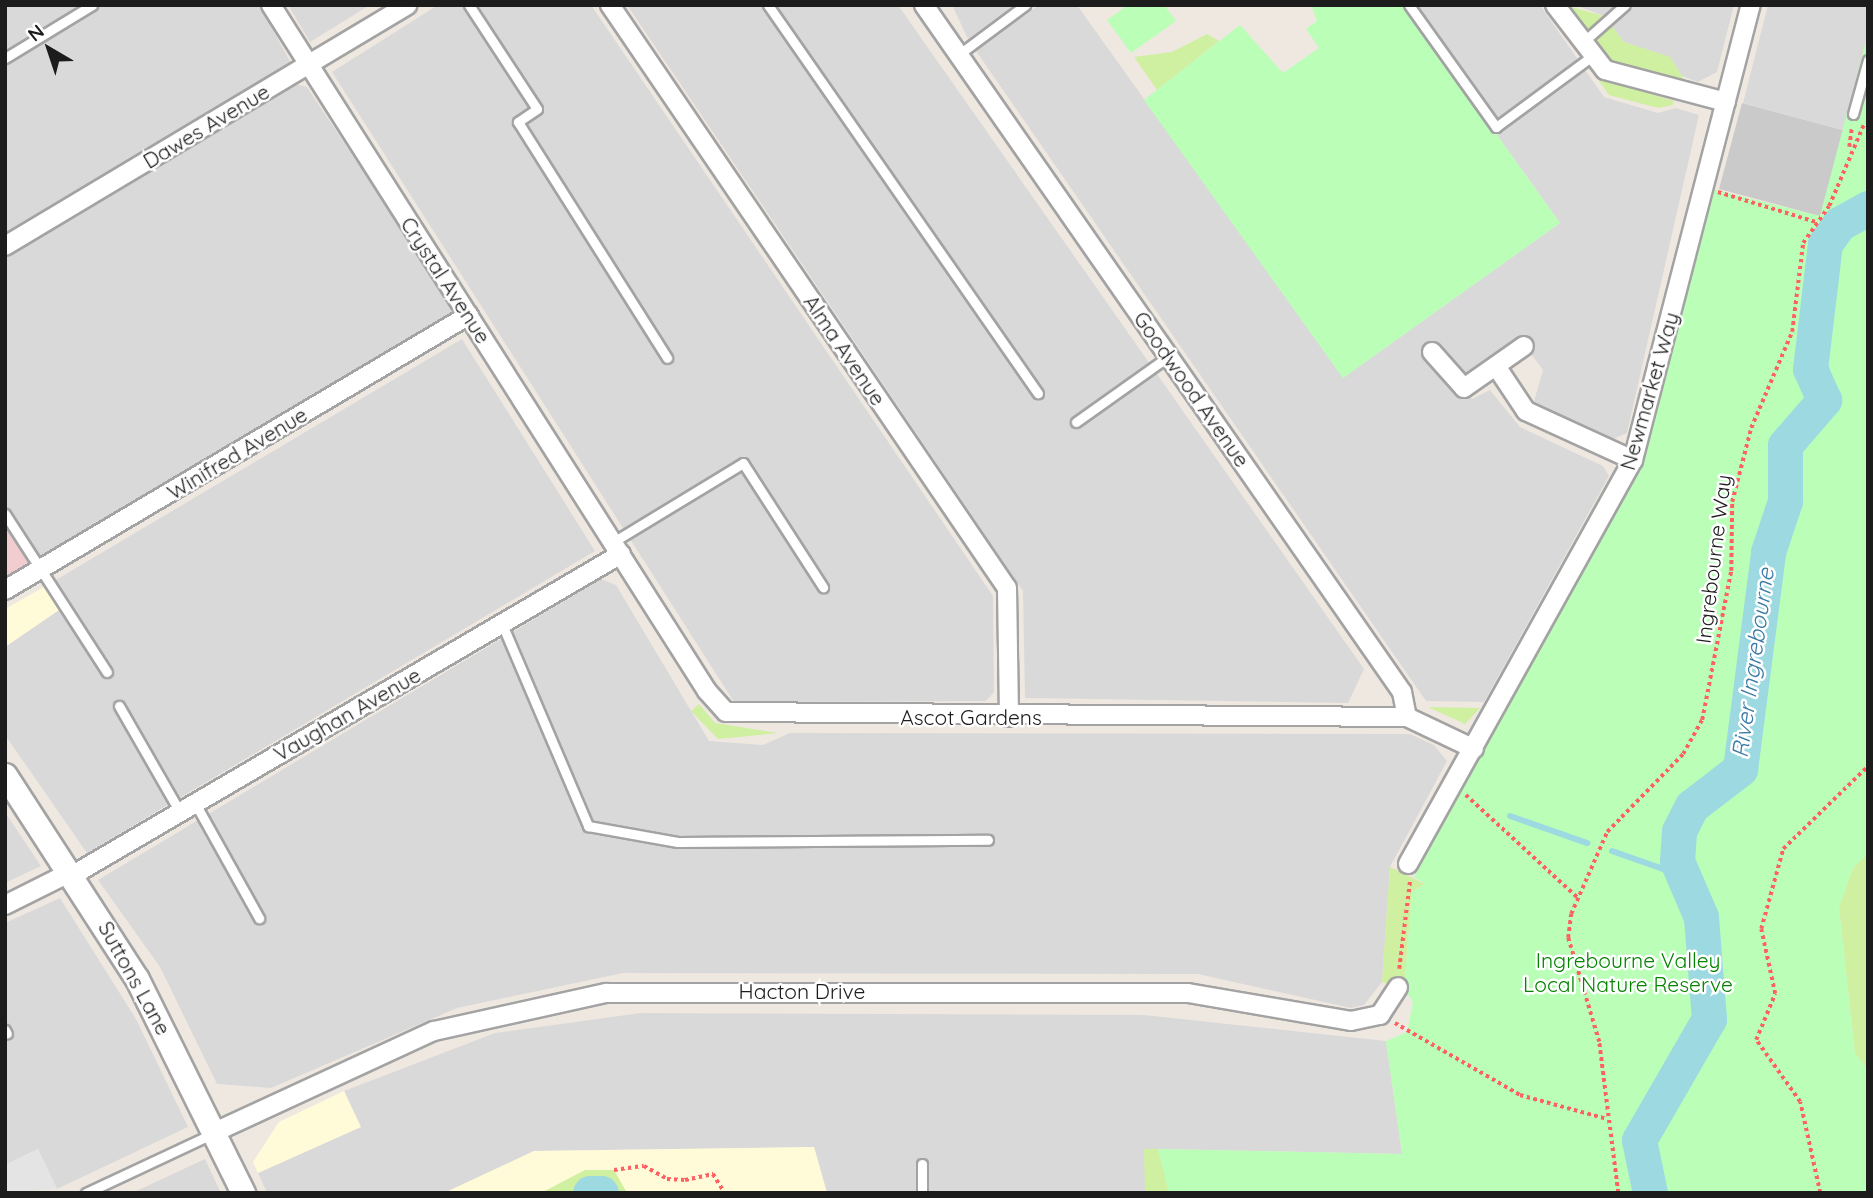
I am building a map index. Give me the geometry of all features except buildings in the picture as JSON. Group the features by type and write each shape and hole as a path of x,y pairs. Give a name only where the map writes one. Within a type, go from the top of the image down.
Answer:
{"street":[{"name":"Crystal Avenue","path":"271,5 617,548"},
{"name":"Dawes Avenue","path":"5,246 407,5"},
{"name":"Alma Avenue","path":"610,5 1007,588 1009,716"},
{"name":"Goodwood Avenue","path":"924,5 1402,692 1407,717"},
{"path":"1555,5 1605,70 1726,102"},
{"name":"Newmarket Way","path":"1408,864 1455,784 1633,460 1752,5"},
{"name":"Winifred Avenue","path":"5,590 469,315"},
{"path":"1432,352 1464,388 1524,346"},
{"path":"1496,366 1527,411 1633,460"},
{"name":"Ascot Gardens","path":"617,548 726,712 1407,717"},
{"name":"Vaughan Avenue","path":"5,905 72,873 502,624 617,548"},
{"path":"1407,717 1474,749"},
{"name":"Suttons Lane","path":"5,775 72,873 160,1020 243,1193"},
{"path":"1383,1012 1398,987"},
{"name":"Hacton Drive","path":"215,1132 434,1031 606,993 1188,993 1350,1021 1383,1012"}],"lane":[{"path":"5,58 92,5"},
{"path":"468,5 537,109 518,122 667,358"},
{"path":"768,5 1038,393"},
{"path":"958,55 1026,5"},
{"path":"1409,5 1496,127 1587,50 1625,5"},
{"path":"1853,114 1868,60"},
{"path":"1076,422 1170,356"},
{"path":"617,548 743,463 823,586"},
{"path":"5,514 39,571 107,672"},
{"path":"502,624 588,826 678,842 988,840"},
{"path":"119,706 259,918"},
{"path":"86,1193 215,1132"},
{"path":"922,1164 922,1193"}],"path":[{"path":"1849,150 1853,114"},
{"name":"Ingrebourne Way","path":"1618,1193 1593,1011 1568,938 1578,898 1607,832 1683,754 1702,720 1731,570 1732,502 1751,428 1792,332 1802,244 1816,222 1868,116"},
{"path":"1705,183 1745,202 1816,222"},
{"path":"1819,1193 1800,1102 1756,1040 1775,994 1761,929 1783,849 1868,766"},
{"path":"1455,784 1578,898"},
{"path":"1398,987 1408,864"},
{"path":"1383,1012 1408,1037 1446,1050 1520,1095 1607,1119"},
{"path":"614,1170 644,1166 667,1179 685,1180 713,1174 725,1193"}],"shaded area":[{"path":"5,5 259,5 291,63 5,240"},
{"path":"288,5 370,5 310,42"},
{"path":"438,5 591,5 993,596 994,692 986,701 734,702 332,72"},
{"path":"627,5 898,5 1364,669 1348,703 1025,698 1023,591"},
{"path":"952,5 1014,5 968,39"},
{"path":"1039,5 1077,5 1343,378 1560,223 1404,5 1540,5 1604,97 1658,113 1676,108 1699,115 1627,433 1611,440 1532,408 1543,370 1520,339 1460,384 1472,399 1490,390 1520,427 1603,466 1609,476 1484,702 1426,701 976,51"},
{"path":"1575,5 1734,5 1717,72 1698,82 1682,76 1669,57 1624,42 1604,16"},
{"path":"1768,5 1868,5 1868,33 1843,130 1743,103"},
{"path":"296,84 307,87 453,307 452,318 38,564 5,508 5,259"},
{"path":"1742,103 1843,130 1820,216 1719,189"},
{"path":"462,339 595,551 87,853 5,735 5,647 59,610 44,587"},
{"path":"5,508 38,564 5,584"},
{"path":"601,579 616,585 709,741 763,745 790,733 1410,734 1434,745 1447,761 1390,867 1382,982 1364,1005 1351,1008 1198,974 623,973 457,1008 271,1088 217,1084 160,967 98,880"},
{"path":"44,587 59,610 5,647 5,609"},
{"path":"5,812 41,866 5,883"},
{"path":"60,898 136,1019 188,1127 57,1189 38,1149 5,1165 5,923"},
{"path":"641,1013 1144,1015 1386,1041 1402,1154 1158,1149 1169,1193 827,1193 814,1147 534,1151 444,1193 267,1193 258,1173 360,1127 344,1091 495,1033"},
{"path":"344,1091 361,1127 258,1173 253,1162 279,1122"},
{"path":"814,1147 827,1193 444,1193 534,1151"},
{"path":"38,1149 57,1189 5,1193 5,1165"},
{"path":"205,1159 221,1193 132,1193"}],"green space":[{"path":"1128,5 1164,5 1176,21 1131,53 1107,20"},
{"path":"1311,5 1404,5 1560,223 1343,378 1144,100 1240,25 1283,73 1319,48 1306,29 1317,21"},
{"path":"1564,5 1604,16 1624,42 1670,57 1689,87 1608,62"},
{"name":"Ingrebourne Valley Local Nature Reserve","path":"1868,33 1868,853 1853,868 1839,907 1855,1053 1868,1070 1868,1193 1169,1193 1158,1149 1402,1154 1386,1041 1407,1032 1413,1002 1404,989 1412,892 1425,884 1414,877 1642,461 1712,189 1820,216"},
{"path":"1207,34 1219,41 1157,90 1134,57 1172,52"},
{"path":"1597,78 1674,101 1673,105 1658,108 1609,95"},
{"path":"699,704 715,723 778,733 718,739 691,711"},
{"path":"1428,707 1480,708 1465,724"},
{"path":"1868,853 1868,1070 1855,1053 1839,907 1853,868"},
{"path":"1390,867 1425,884 1412,892 1404,989 1382,982"},
{"path":"1144,1149 1158,1149 1169,1193 1145,1193"},
{"path":"585,1170 614,1170 627,1193 541,1193"}],"waterway":[{"name":"River Ingrebourne","path":"1650,1193 1639,1140 1709,1019 1701,917 1677,861 1679,831 1692,806 1740,769 1768,552 1785,501 1785,445 1824,400 1810,369 1825,244 1839,224 1868,208"},
{"path":"1510,816 1587,843"},
{"path":"1612,851 1683,876"},
{"path":"590,1193 601,1193"}]}
